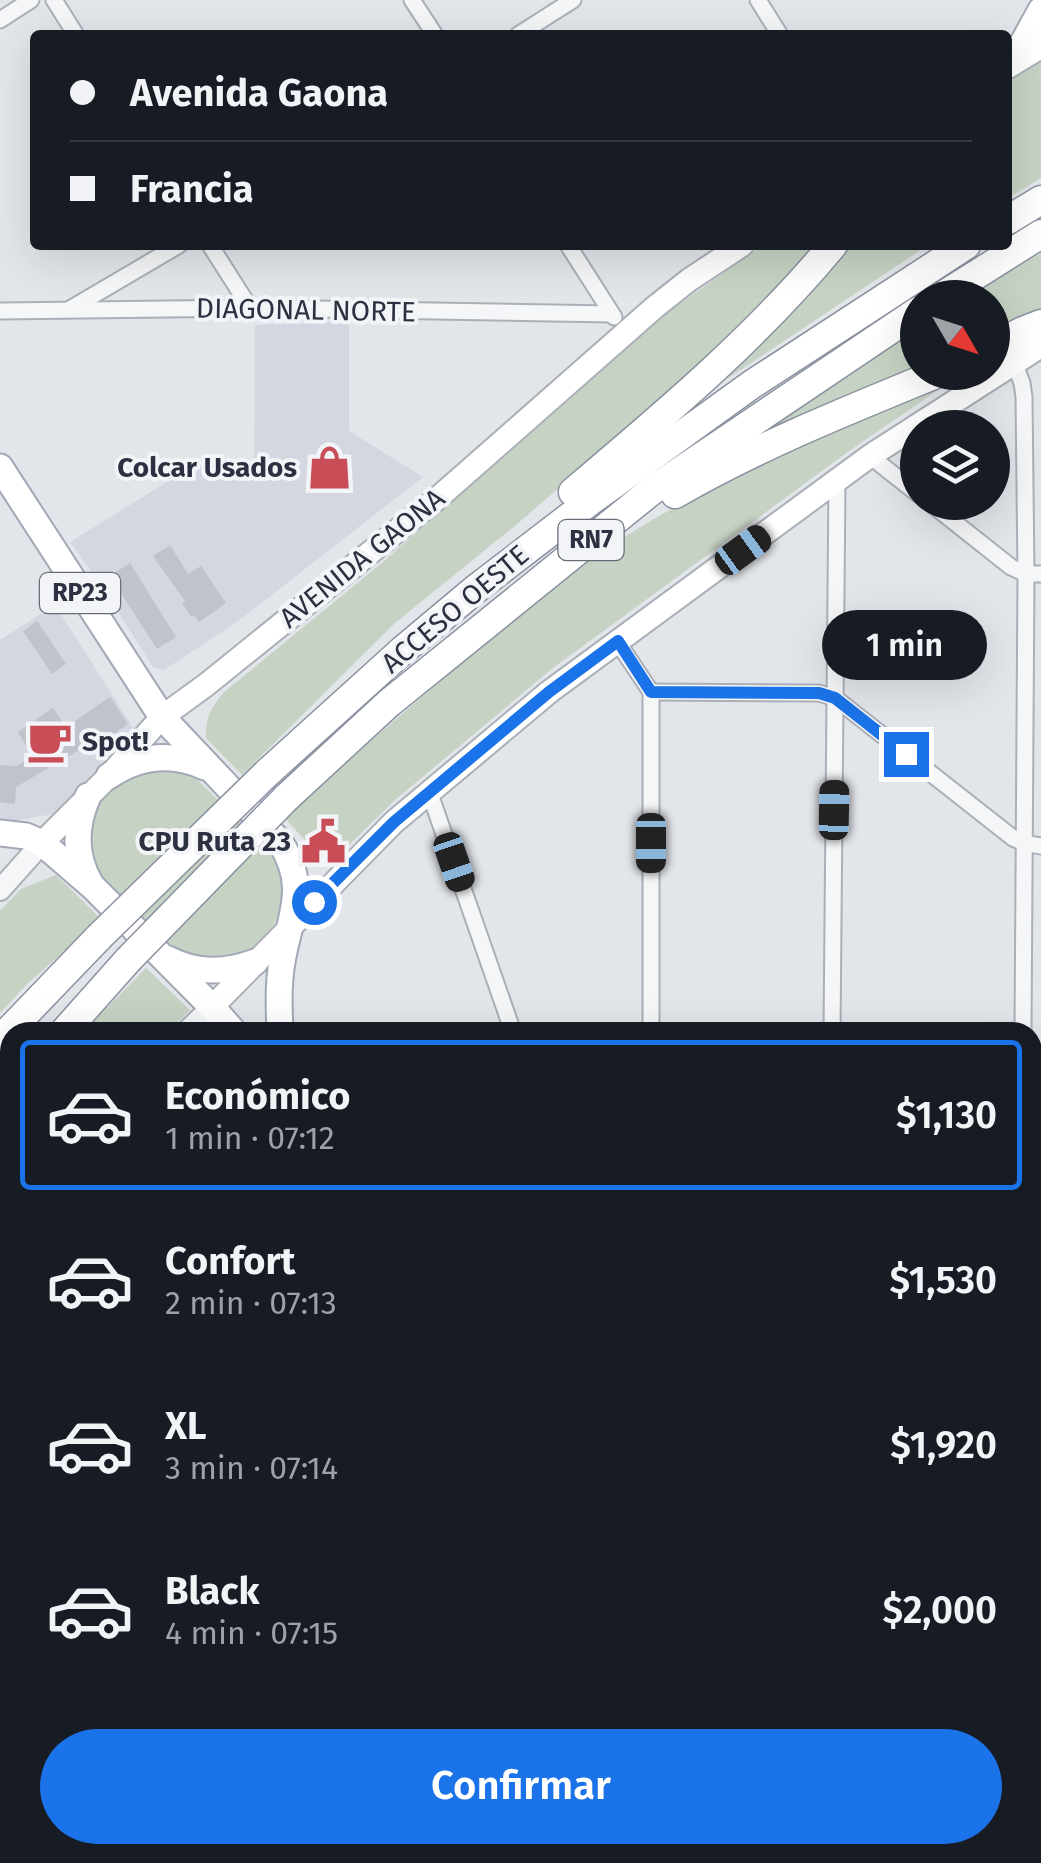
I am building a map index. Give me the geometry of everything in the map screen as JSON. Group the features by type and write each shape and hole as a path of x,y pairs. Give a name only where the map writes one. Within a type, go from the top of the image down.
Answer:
{"highway":[{"path":"1012,218 1041,200"},
{"path":"968,280 1041,234"},
{"path":"477,588 572,493 742,341 828,250"},
{"name":"ACCESO OESTE","path":"17,1022 267,772 477,588 692,425 958,250"},
{"name":"ACCESO OESTE","path":"73,1022 164,920 286,798 389,703 655,488 900,323"},
{"path":"1010,347 1023,331 1041,324"},
{"path":"546,574 716,471 900,389"}],"main road":[{"path":"1012,59 1041,10"},
{"path":"1012,63 1041,47"},
{"name":"AVENIDA GAONA","path":"42,843 110,776 162,717 439,497 620,322 735,250"},
{"path":"1010,353 1041,346"},
{"path":"212,1007 394,822 549,692 957,390"},
{"name":"RP23","path":"0,468 162,717 290,857 297,906 280,984 280,1022"},
{"path":"110,776 131,763 167,757 192,761 214,772"},
{"path":"88,796 80,818 78,842 82,866 92,887"},
{"path":"0,832 42,843 92,887 225,1022"},
{"path":"160,954 206,971 254,962"}],"street":[{"path":"0,20 31,0"},
{"path":"54,0 73,30"},
{"path":"412,0 432,30"},
{"path":"526,30 573,0"},
{"path":"758,0 777,30"},
{"path":"66,310 169,250"},
{"path":"213,250 250,308"},
{"path":"571,250 620,322"},
{"name":"DIAGONAL NORTE","path":"0,311 250,308 620,322"},
{"path":"1010,364 1022,383 1024,397 1033,574 1032,844 1023,1022"},
{"path":"870,456 900,480"},
{"path":"832,1022 836,482"},
{"path":"952,520 1012,568 1033,574"},
{"path":"618,641 651,692 651,1022"},
{"path":"651,692 819,693 835,698 998,827 1032,844"},
{"path":"430,794 510,1022"},
{"name":"AVENIDA GAONA","path":"0,890 42,843"},
{"path":"196,1022 212,1007"}],"shaded area":[{"name":"Colcar Usados","path":"349,322 349,431 423,477 237,622 164,670 153,667 70,542 209,456 254,481 255,325"},
{"path":"55,605 134,729 54,814 12,821 0,819 0,640"}],"green space":[{"path":"1041,58 1041,178 1012,196 1012,77"},
{"path":"756,250 812,250 714,354 516,525 395,623 242,775 206,738 210,714 223,693 383,562 653,323"},
{"path":"838,250 920,250 727,379 724,373"},
{"path":"1041,253 1041,313 1010,328 1010,280 994,280"},
{"path":"900,337 900,380 729,455"},
{"path":"938,390 909,410 900,410 900,416 553,668 395,800 349,845 328,854 309,845 284,817 544,590 689,499 844,425"},
{"path":"149,765 178,769 196,778 277,864 283,878 283,904 269,936 247,959 183,961 92,877 83,843 98,794"},
{"path":"56,875 98,916 0,1013 0,911 21,889"},
{"path":"146,968 190,1010 177,1022 93,1022"}],"building":[{"path":"170,545 188,574 201,566 226,603 199,622 194,615 191,617 182,603 185,601 153,556"},
{"path":"130,563 176,637 157,649 110,576"},
{"path":"37,621 66,664 52,674 23,631"},
{"path":"110,697 128,724 84,754 81,749 16,787 15,804 0,802 0,765 17,766 32,756 18,732 53,708 66,727"}],"place":[{"name":"Colcar Usados","path":"330,467"},
{"name":"Spot!","path":"49,741"},
{"name":"CPU Ruta 23","path":"324,841"}],"route":[{"path":"314,902 394,822 549,692 618,641 651,692 819,693 835,698 906,754"}]}
